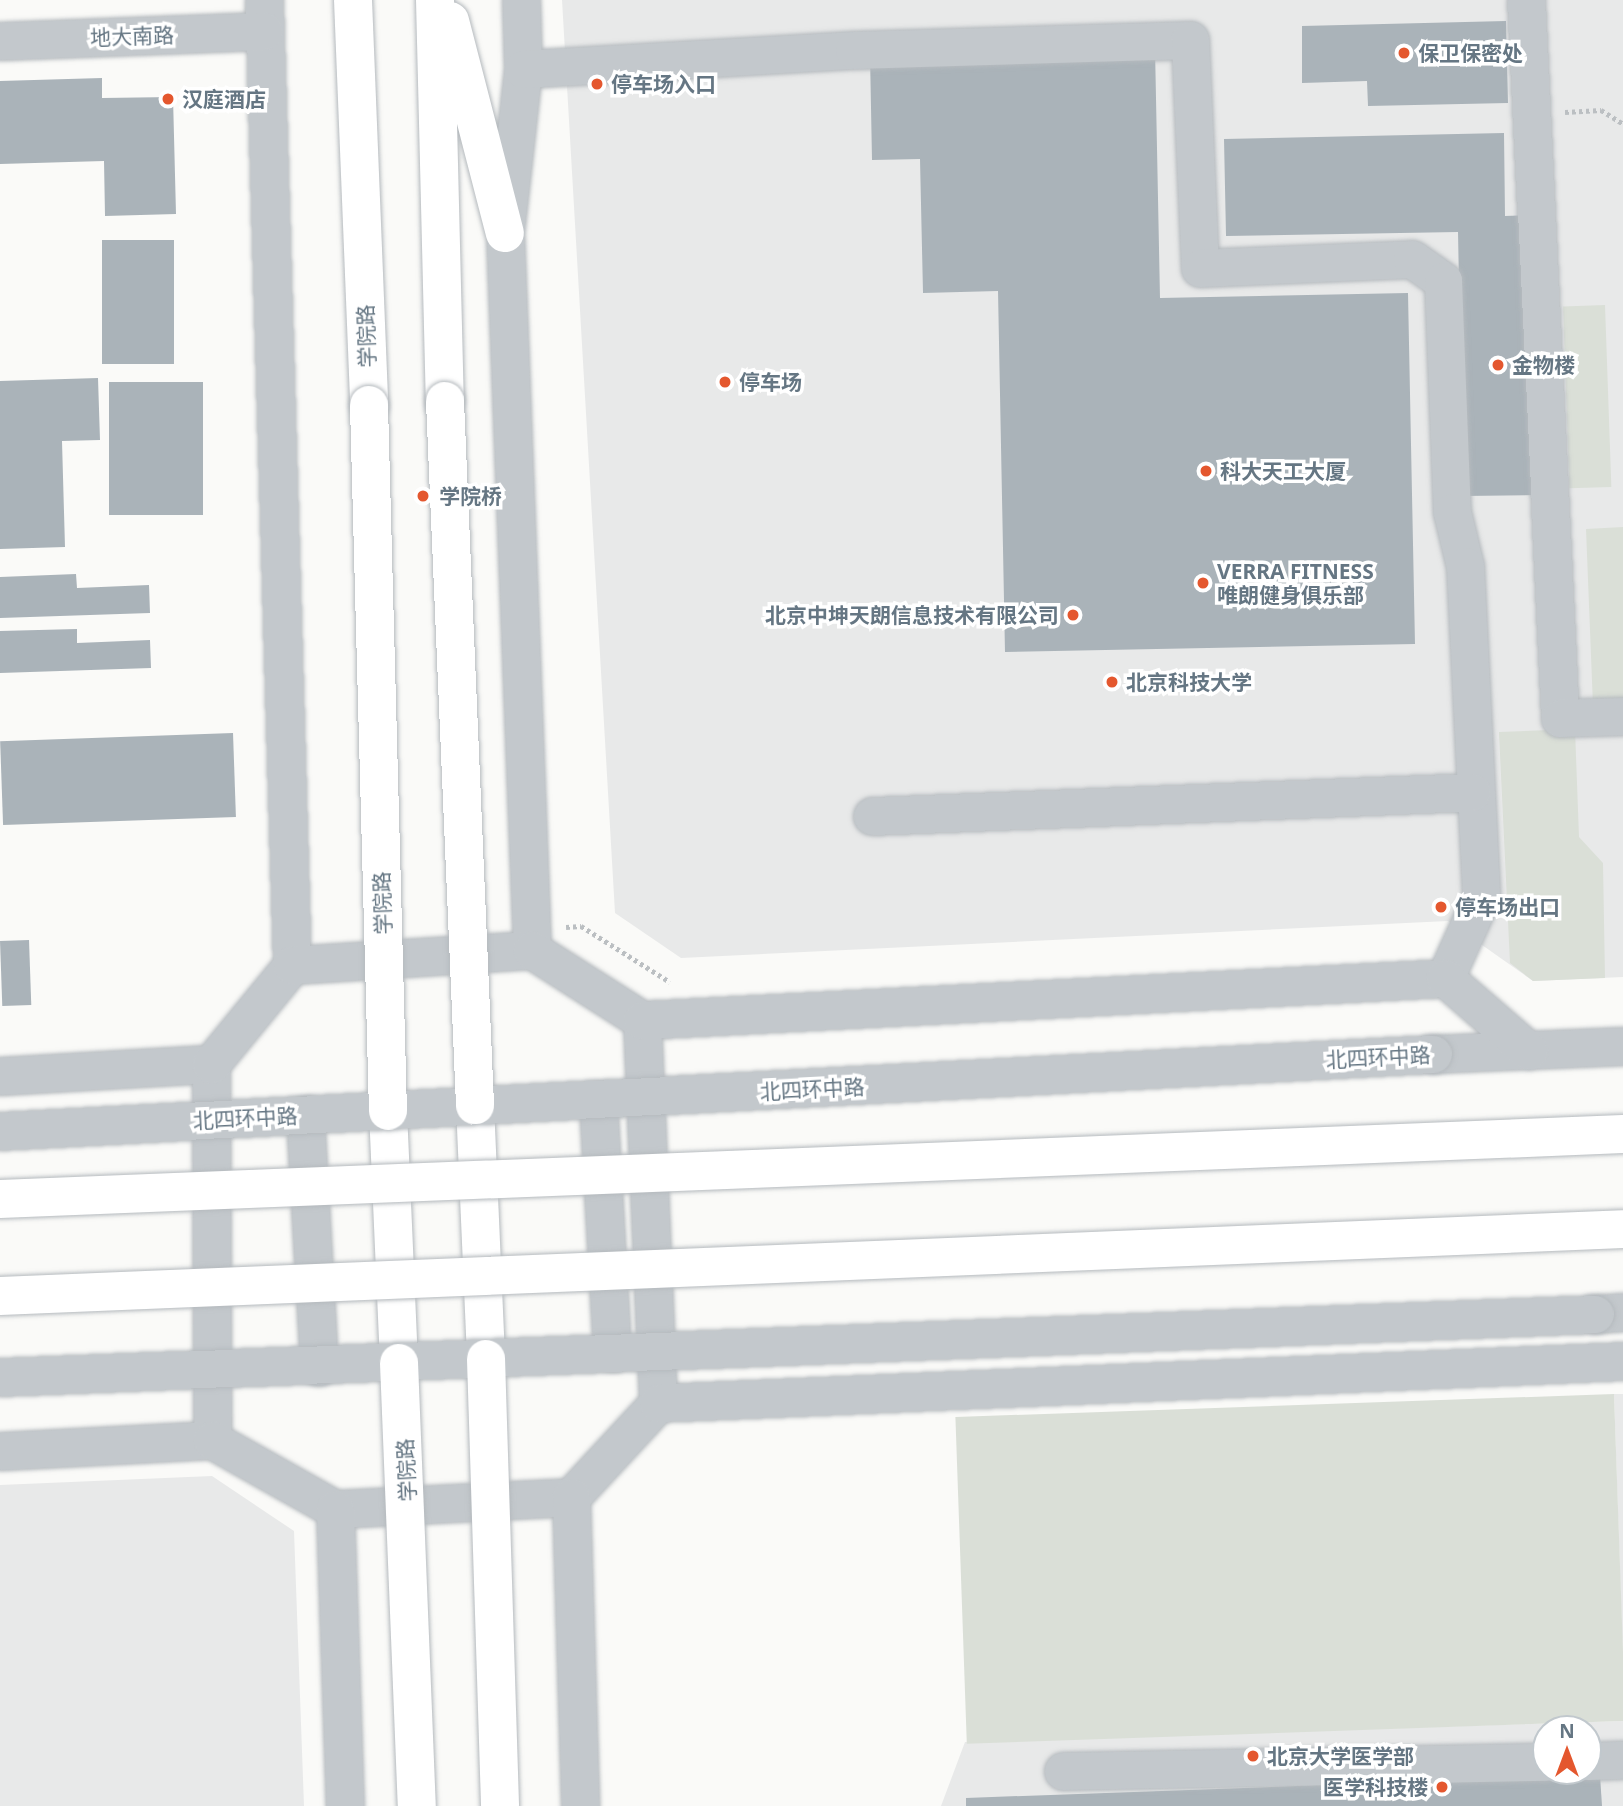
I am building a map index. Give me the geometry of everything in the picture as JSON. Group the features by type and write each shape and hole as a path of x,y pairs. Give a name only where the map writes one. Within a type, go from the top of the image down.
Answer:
{"main road":[{"name":"学院路","path":"353,0 369,405 388,1111 417,1806"},
{"path":"435,0 445,401 486,1359 500,1806"},
{"path":"445,0 505,233"},
{"path":"0,1199 1623,1134"},
{"path":"0,1296 1623,1229"}],"street":[{"path":"521,0 523,69 505,233 532,950"},
{"path":"1526,0 1560,718 1623,716"},
{"path":"212,1440 211,1064 292,965 264,16"},
{"name":"地大南路","path":"0,41 264,16"},
{"path":"523,69 855,50 1190,40 1200,268 1412,259 1443,281 1452,512 1465,566 1472,792 1481,898 1445,978"},
{"path":"872,816 1472,792"},
{"path":"292,965 532,950 642,1020 1445,978 1529,1051"},
{"path":"642,1020 658,1403"},
{"name":"北四环中路","path":"0,1131 1623,1046"},
{"path":"0,1076 211,1064"},
{"path":"598,1101 612,1352"},
{"path":"305,1115 319,1367"},
{"path":"0,1377 319,1367 612,1352 1609,1313"},
{"path":"0,1451 212,1440 335,1509 571,1497 658,1403 1623,1361"},
{"path":"571,1497 580,1806"},
{"path":"335,1509 345,1806"},
{"path":"1602,1761 1623,1760"},
{"path":"1063,1771 1532,1762"}],"path":[{"path":"1533,114 1601,110 1623,124"}],"shaded area":[{"name":"北京科技大学","path":"562,0 1623,0 1623,977 1533,981 1448,921 681,958 615,913"},
{"path":"1605,305 1611,487 1569,488 1563,306"},
{"path":"1623,527 1623,705 1593,706 1586,529"},
{"path":"1575,729 1579,837 1603,863 1605,978 1533,981 1510,963 1499,732"},
{"path":"1614,1394 1623,1394 1623,1666"},
{"path":"1614,1394 1623,1721 1602,1722 1602,1715 1532,1715 1532,1724 967,1744 955,1417"},
{"path":"212,1476 294,1531 304,1806 0,1806 0,1485"},
{"name":"北京大学医学部","path":"1623,1721 1623,1806 941,1806 965,1742 1532,1724 1532,1785 1602,1785 1602,1722"}],"building":[{"name":"保卫保密处","path":"1506,21 1508,103 1368,106 1367,81 1302,83 1302,26"},
{"name":"科大天工大厦","path":"1155,48 1160,298 1408,293 1415,644 1005,652 998,291 923,293 920,159 872,160 870,55"},
{"path":"102,78 102,98 173,97 176,214 105,216 104,161 0,164 0,81"},
{"name":"金物楼","path":"1504,133 1505,216 1532,215 1537,495 1463,496 1458,232 1226,236 1224,139"},
{"path":"102,240 174,240 174,364 102,364"},
{"path":"98,378 100,440 62,441 65,547 0,549 0,381"},
{"path":"109,382 203,382 203,515 109,515"},
{"path":"76,574 77,588 149,585 150,613 0,618 0,577"},
{"path":"77,629 77,643 150,640 151,668 0,673 0,631"},
{"path":"233,733 236,817 3,825 0,741"},
{"path":"29,940 31,1005 2,1006 0,941"},
{"name":"医学科技楼","path":"1532,1777 1532,1785 1601,1785 1602,1806 966,1806 966,1798"}],"place":[{"name":"保卫保密处","path":"1404,53"},
{"name":"停车场入口","path":"597,84"},
{"name":"汉庭酒店","path":"168,99"},
{"name":"金物楼","path":"1498,365"},
{"name":"停车场","path":"725,382"},
{"name":"科大天工大厦","path":"1206,471"},
{"name":"学院桥","path":"423,496"},
{"name":"VERRA FITNESS 唯朗健身俱乐部","path":"1203,583"},
{"name":"北京中坤天朗信息技术有限公司","path":"1073,615"},
{"name":"北京科技大学","path":"1112,682"},
{"name":"停车场出口","path":"1441,907"},
{"name":"北京大学医学部","path":"1253,1756"},
{"name":"医学科技楼","path":"1442,1787"}]}
